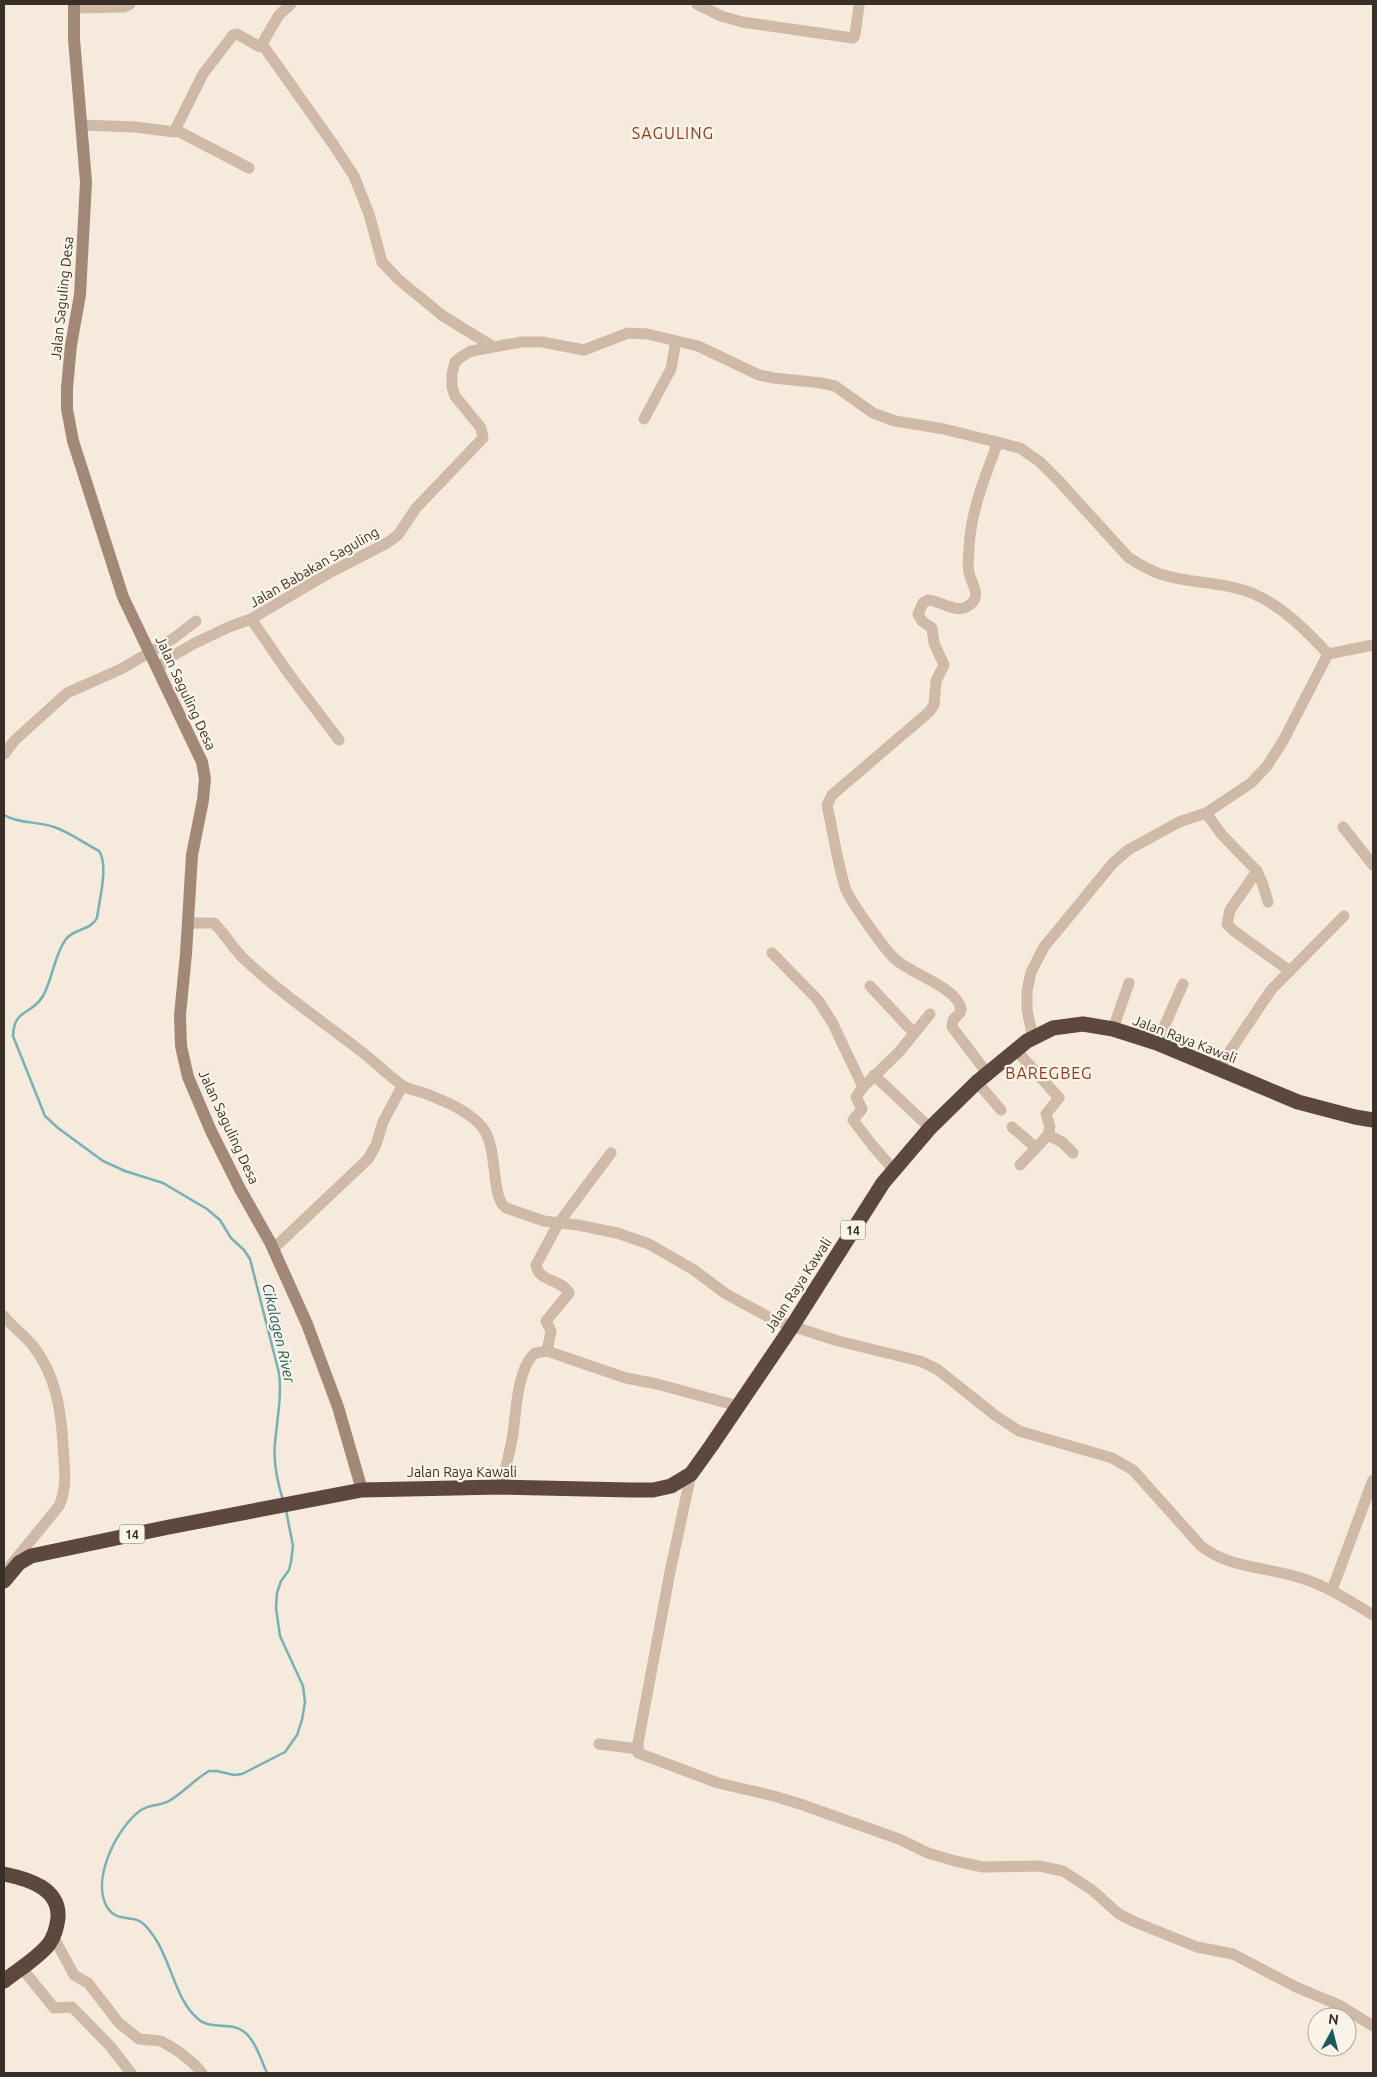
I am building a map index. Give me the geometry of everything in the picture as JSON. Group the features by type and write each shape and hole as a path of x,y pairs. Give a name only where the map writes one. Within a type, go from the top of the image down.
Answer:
{"highway":[{"name":"Jalan Raya Kawali","path":"362,1490 501,1487 653,1490 671,1486 690,1474 791,1328 883,1183 930,1128 982,1077 1033,1038 1052,1028 1083,1024 1113,1028 1157,1043 1298,1102 1354,1117 1373,1120"},
{"name":"14","path":"4,1580 19,1563 31,1556 297,1501 362,1490"},
{"path":"4,1874 32,1882 50,1892 56,1902 58,1914 57,1926 44,1950 4,1981"}],"street":[{"path":"74,6 124,7 130,4"},
{"path":"80,125 136,127 172,133 176,130 203,74 233,35 237,34 258,47 262,44 279,15 291,4"},
{"path":"698,4 720,16 742,22 853,38 859,6"},
{"name":"Jalan Saguling Desa","path":"74,6 74,39 86,182 80,295 70,354 67,409 73,441 123,597 202,762 205,779 203,800 192,855 180,1014 180,1046 188,1077 236,1180 273,1249 307,1324 338,1407 362,1490"},
{"path":"262,44 354,176 369,214 382,262 399,280 443,316 492,346 522,342 542,342 584,350 628,333 648,334 698,346 759,375 821,382 835,386 873,413 895,421 1020,448 1040,462 1129,558 1160,574 1222,585 1253,594 1278,607 1328,654"},
{"path":"176,130 249,168"},
{"path":"644,419 671,369 676,341"},
{"name":"Jalan Babakan Saguling","path":"157,669 174,655 228,627 251,620 331,572 387,544 398,535 416,508 483,438 481,428 455,396 452,386 452,374 455,362 461,356 471,351 492,346"},
{"path":"998,442 978,494 971,526 968,573 976,590 974,600 969,606 961,609 928,600 923,603 918,614 922,621 932,628 934,644 944,662 936,681 934,705 832,795 827,805 845,889 885,949 897,961 956,998 961,1009 960,1013 953,1020 952,1027 1001,1110"},
{"path":"251,620 339,740"},
{"path":"4,754 15,740 67,693 121,670 196,621"},
{"path":"1328,654 1373,645"},
{"path":"1033,1038 1027,1010 1027,991 1031,972 1044,947 1113,863 1128,850 1179,822 1206,813 1251,783 1267,766 1283,741 1328,654"},
{"path":"1206,813 1222,835 1257,871 1268,902"},
{"path":"1343,827 1373,865"},
{"path":"1257,871 1230,910 1227,924 1234,931 1290,970"},
{"path":"1218,1069 1261,1003 1290,970 1344,916"},
{"path":"188,924 214,923 243,958 312,1016 361,1051 405,1088 455,1107 483,1127 491,1146 498,1196 502,1206 544,1221 578,1225 617,1233 649,1244 694,1270 726,1294 763,1316 791,1328 838,1342 920,1361 937,1369 996,1416 1019,1431 1112,1458 1133,1470 1201,1546 1214,1556 1304,1579 1332,1590 1373,1615"},
{"path":"772,953 818,1000 837,1031 862,1086"},
{"path":"1113,1028 1129,983"},
{"path":"1157,1043 1183,984"},
{"path":"870,986 913,1032"},
{"path":"894,1170 853,1120 862,1110 856,1100 862,1086 899,1052 913,1032 930,1014"},
{"path":"1016,1050 1058,1095 1058,1102 1046,1114 1050,1126 1048,1135 1020,1165"},
{"path":"874,1075 930,1128"},
{"path":"273,1249 368,1159 376,1145 383,1122 400,1090 405,1088"},
{"path":"1012,1127 1036,1148"},
{"path":"1048,1135 1062,1142 1074,1153"},
{"path":"547,1351 551,1331 546,1321 569,1293 566,1288 541,1275 536,1264 558,1224 611,1153"},
{"path":"4,1316 14,1329 26,1337 34,1347 53,1386 62,1417 66,1479 59,1506 11,1563 4,1576"},
{"path":"501,1487 525,1370 535,1352 547,1351 611,1374 738,1406"},
{"path":"690,1474 670,1572 638,1753 718,1783 800,1804 899,1839 928,1853 955,1861 983,1867 1039,1866 1063,1871 1092,1890 1119,1914 1197,1946 1238,1956 1296,1987 1339,2006 1373,2026"},
{"path":"1332,1590 1373,1480"},
{"path":"599,1744 638,1749"},
{"path":"53,1936 74,1975 88,1983 119,2023 139,2039 162,2041 178,2051 202,2073"},
{"path":"21,1967 54,2008 72,2007 110,2046 131,2073"}],"waterway":[{"name":"Cikalagen River","path":"4,815 16,820 54,827 99,851 102,857 103,883 97,918 90,925 66,939 59,952 43,996 33,1007 20,1016 14,1027 13,1036 45,1116 58,1128 103,1161 125,1171 163,1183 207,1209 220,1220 231,1238 244,1250 250,1259 279,1373 280,1399 275,1443 275,1464 283,1500"},
{"name":"Cikalagen River","path":"267,2073 254,2044 243,2031 238,2028 202,2022 190,2010 179,1991 155,1938 140,1921 118,1916 110,1911 103,1895 102,1882 104,1868 115,1841 123,1828 141,1810 169,1801 209,1771 234,1775 242,1774 285,1752 297,1735 305,1702 303,1686 280,1636 276,1608 277,1593 281,1581 289,1570 293,1546 286,1510"}],"district":[{"name":"SAGULING","path":"673,133"},
{"name":"BAREGBEG","path":"1049,1073"}]}
